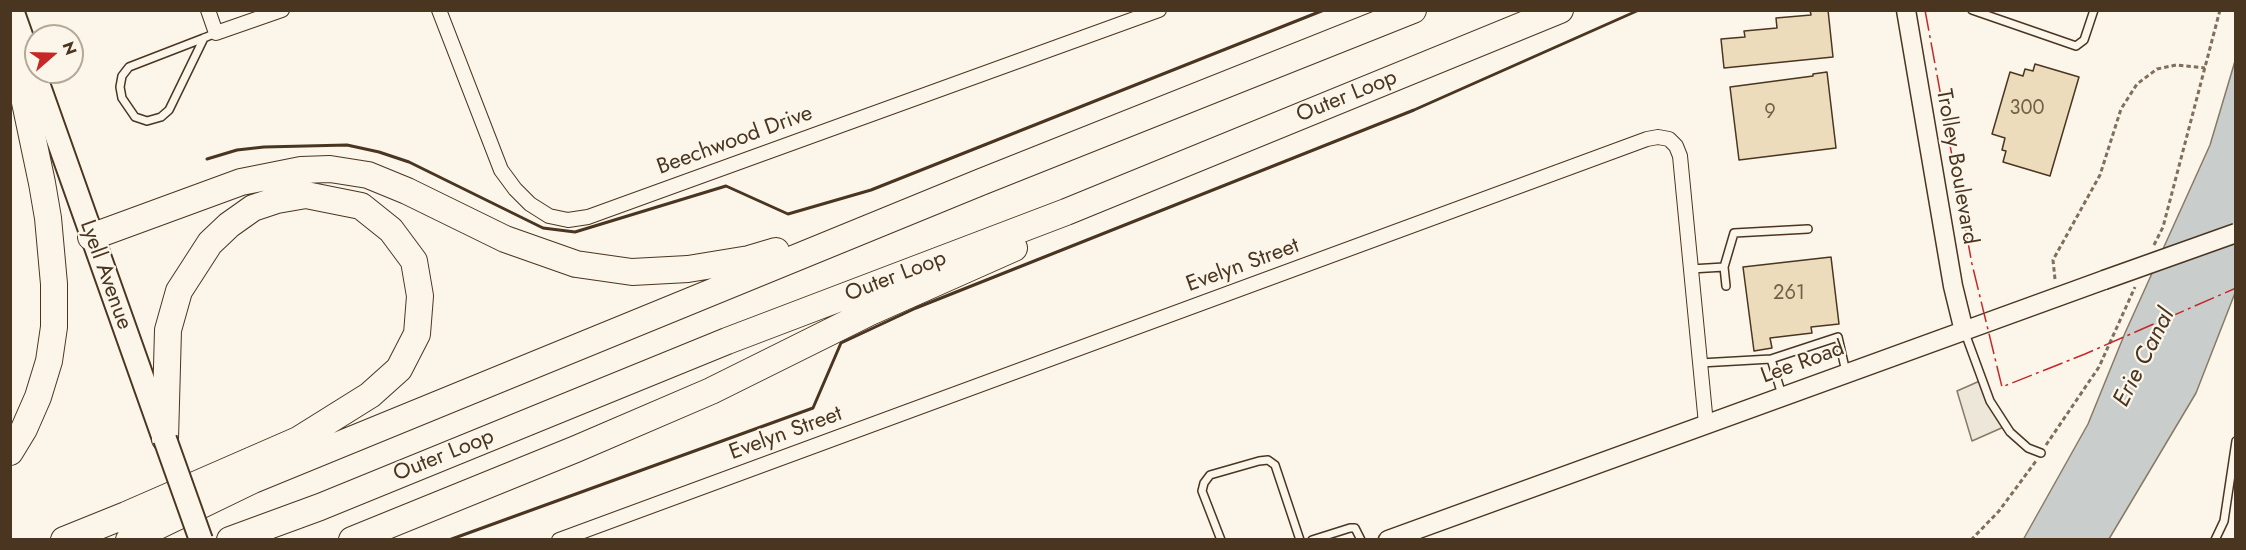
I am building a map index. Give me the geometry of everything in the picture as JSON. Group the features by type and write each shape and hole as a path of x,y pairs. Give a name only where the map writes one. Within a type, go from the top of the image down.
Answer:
{"highway":[{"path":"129,540 253,480 981,182 1413,10"},
{"name":"Outer Loop","path":"230,540 320,507 727,341 1066,212 1560,10"},
{"path":"10,31 42,183 54,284 54,327 48,361 38,397 24,429 10,452"},
{"path":"91,237 241,182 301,170 330,169 368,175 407,191 505,239 549,256 608,270 659,271 688,269 749,259 981,182"},
{"path":"64,540 298,440 363,399 399,369 417,334 420,296 414,261 391,230 361,206 306,195 278,200 253,208 229,225 210,243 179,291 168,330 165,439"},
{"path":"352,540 576,449 711,391 870,312 1010,251 1066,212"},
{"path":"298,440 345,443"}],"main road":[{"name":"Lyell Avenue","path":"12,10 91,237 201,540"}],"street":[{"path":"208,10 210,36 282,10"},
{"name":"Beechwood Drive","path":"439,10 501,170 530,204 549,216 568,220 588,217 1159,10"},
{"name":"Trolley Boulevard","path":"1908,12 1953,286 1964,331"},
{"name":"Evelyn Street","path":"559,540 1647,139 1658,137 1668,139 1676,146 1680,156 1706,424"},
{"name":"Lee Road","path":"1388,540 1846,372 2235,233"}],"lane":[{"path":"1972,10 2076,46 2084,40 2094,10"},
{"path":"210,36 170,110 161,117 147,121 135,117 122,98 120,87 122,76 129,67 210,36"},
{"path":"1726,286 1724,267 1734,232 1808,229"},
{"path":"1691,269 1724,267"},
{"path":"1964,331 1990,401 2010,432 2028,448 2041,453"},
{"path":"1700,363 1771,359 1838,337 1846,372"},
{"path":"1771,359 1782,397"},
{"path":"2215,540 2224,521 2235,441"},
{"path":"1221,540 1202,491 1204,483 1210,475 1268,460 1275,465 1300,540"},
{"path":"1312,540 1350,528 1355,528 1361,540"}],"path":[{"path":"2058,297 2053,260 2100,175 2121,109 2138,84 2157,69 2176,65 2205,68"}],"shaded area":[{"path":"1982,380 2006,426 1972,441 1957,391"}],"water":[{"name":"Erie Canal","path":"2235,61 2235,293 2196,393 2109,539 2023,540 2088,424 2125,333 2210,145"}],"building":[{"path":"1810,10 1828,10 1833,57 1724,68 1721,39 1745,37 1744,31 1777,28 1776,18 1811,15"},
{"path":"2035,64 2079,77 2050,176 2003,162 2006,151 2002,150 2005,138 1992,134 2010,72 2023,76 2025,69 2033,71"},
{"path":"1827,72 1836,148 1739,160 1730,87 1813,76 1813,74"},
{"path":"1831,257 1839,324 1811,327 1812,333 1770,338 1772,348 1754,351 1743,267"}],"wall":[{"path":"207,159 237,150 264,147 347,145 409,162 543,228 575,232 726,186 788,214 871,190 1324,10"},
{"path":"449,540 813,408 841,343 916,308 1414,110 1639,10"}],"power":[{"path":"1925,10 1972,264 2002,387 2085,354 2236,288"}]}
